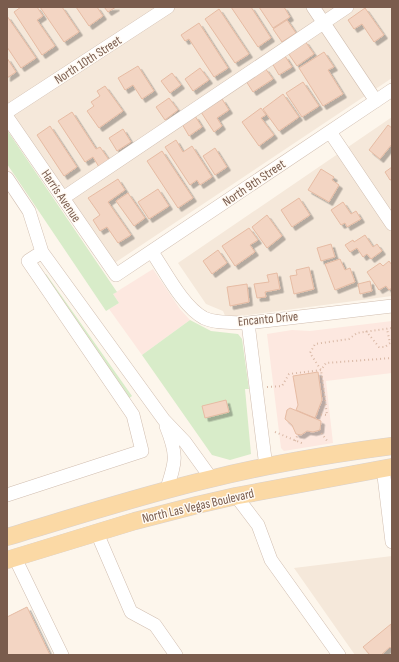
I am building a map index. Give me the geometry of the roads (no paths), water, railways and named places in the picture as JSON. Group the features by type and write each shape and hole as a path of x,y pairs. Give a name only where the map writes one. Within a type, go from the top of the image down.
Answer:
{"main road":[{"name":"North Las Vegas Boulevard","path":"7,537 211,478 338,453 392,446"},
{"name":"North Las Vegas Boulevard","path":"11,559 135,521 236,496 387,467"},
{"path":"211,478 236,496"},
{"path":"7,537 11,559"}],"street":[{"name":"North 10th Street","path":"7,112 168,7"},
{"path":"312,7 376,101"},
{"path":"63,198 347,7"},
{"name":"North 9th Street","path":"116,275 392,90"},
{"name":"Harris Avenue","path":"7,117 116,275"},
{"path":"330,132 392,224"},
{"path":"7,178 29,210 42,252 164,420 185,442 211,478"},
{"path":"7,495 142,451 133,415 28,261 42,252"},
{"name":"Encanto Drive","path":"152,252 193,310 205,318 225,322 248,323 392,306"},
{"path":"248,323 266,467"},
{"path":"133,415 152,403"},
{"path":"164,420 175,448 174,463 166,491"},
{"path":"387,467 392,542"},
{"path":"236,496 258,526 271,560 339,655"},
{"path":"97,533 131,612 155,625 176,655"},
{"path":"11,559 62,655"}]}
